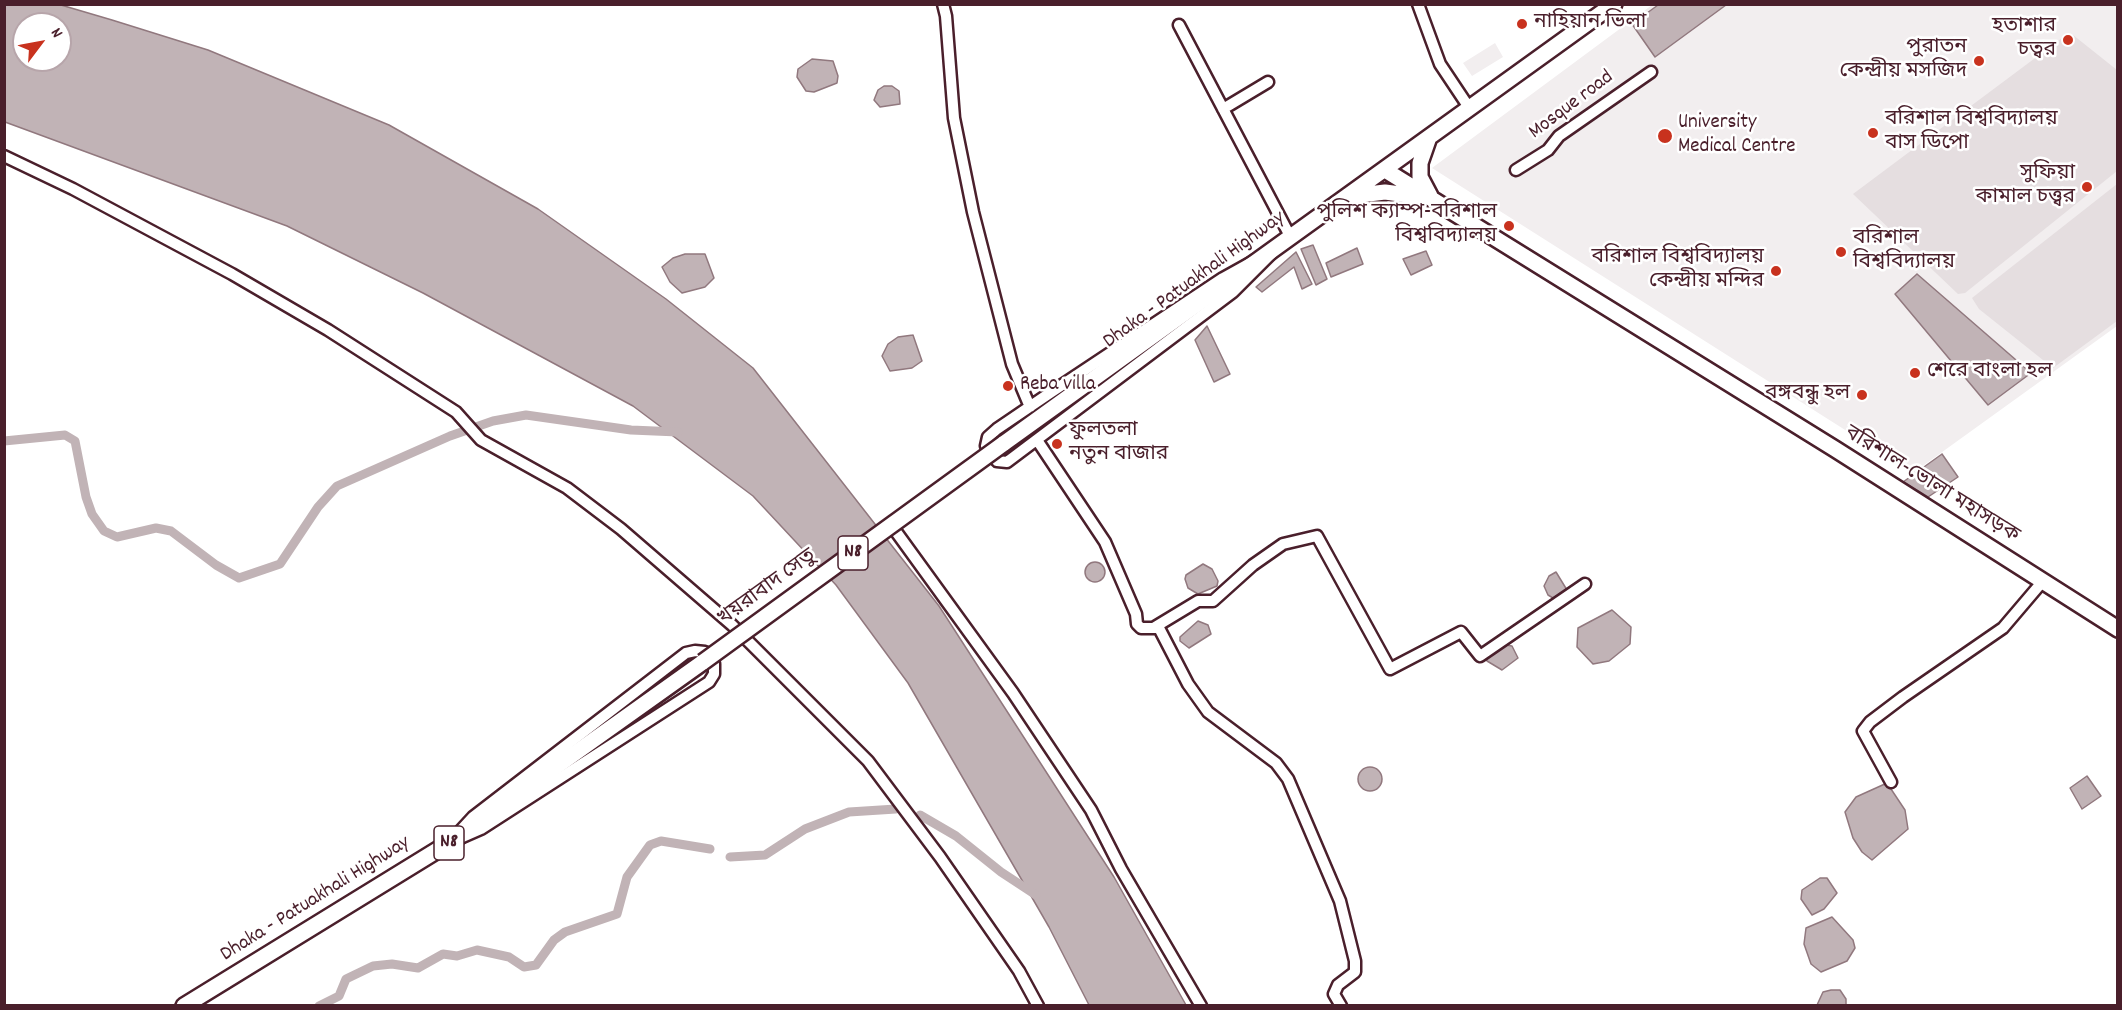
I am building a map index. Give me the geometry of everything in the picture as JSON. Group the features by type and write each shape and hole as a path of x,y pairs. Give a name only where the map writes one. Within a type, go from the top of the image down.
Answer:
{"highway":[{"name":"Dhaka - Patuakhali Highway","path":"1003,444 1614,4"},
{"path":"1429,139 1422,152 1420,177 1432,198"},
{"name":"বরিশাল-ভোলা মহাসড়ক","path":"1385,170 2118,629"},
{"path":"1350,196 1385,192 1432,198"},
{"name":"খয়রাবাদ সেতু","path":"703,662 1003,444"},
{"name":"Dhaka - Patuakhali Highway","path":"184,1005 449,843 703,662"}],"street":[{"path":"943,4 946,16 954,118 973,212 1012,364 1030,407"},
{"path":"1418,4 1440,64 1470,109"},
{"path":"1179,26 1291,238"},
{"name":"Mosque road","path":"1516,170 1548,150 1559,136 1651,72"},
{"path":"1223,109 1268,82"},
{"path":"4,156 73,189 232,274 328,330 456,412 482,440 567,488 621,529 732,625 835,725 868,761 940,857 1019,971 1038,1005"},
{"path":"1277,248 1233,292 1007,462 997,461 986,446 988,437 997,429 1223,278 1277,248"},
{"path":"1037,440 1105,542 1136,614 1137,624 1141,628 1155,627 1198,601 1213,601 1253,565 1283,544 1317,536 1390,669 1461,632 1480,656 1585,584"},
{"path":"897,532 1013,693 1091,810 1121,869 1201,1005"},
{"path":"1892,782 1863,731 1870,722 1902,698 2003,628 2043,581"},
{"path":"1155,627 1162,631 1188,684 1208,712 1276,763 1288,779 1340,901 1355,961 1355,972 1338,985 1334,994 1341,1005"},
{"path":"705,652 714,664 714,674 709,682 481,829 449,843 473,817 686,653 705,652"}],"shaded area":[{"path":"5,5 61,5 208,50 389,125 538,209 666,299 753,368 939,606 1114,877 1186,1005 1089,1005 1049,927 908,683 836,585 753,496 633,406 423,293 287,226 5,122"},
{"name":"বরিশাল বিশ্ববিদ্যালয়","path":"1652,5 2117,5 2117,326 1913,473 1432,168"},
{"path":"1658,5 1726,5 1655,57 1632,24"},
{"path":"2066,35 2073,35 2117,70 2117,171 1965,293 1958,294 1853,194"},
{"path":"1495,43 1503,57 1472,76 1463,63"},
{"path":"812,59 833,61 838,76 837,83 814,92 806,91 797,77 798,69"},
{"path":"884,86 892,86 899,91 900,104 880,107 874,100 878,90"},
{"path":"2117,184 2117,321 2053,368 1979,309 1972,298"},
{"path":"1313,245 1327,279 1316,285 1301,249"},
{"path":"1357,248 1363,264 1331,277 1326,263"},
{"path":"1426,251 1432,265 1411,275 1403,259"},
{"path":"1296,252 1312,284 1302,289 1294,267 1262,292 1256,287"},
{"path":"685,254 705,254 714,278 705,287 682,293 670,282 662,267 673,258"},
{"path":"1917,274 2031,373 1988,405 1895,294"},
{"path":"1207,326 1230,374 1214,382 1195,340"},
{"path":"913,335 922,361 912,368 890,371 882,356 888,344 898,337"},
{"path":"1942,454 1958,477 1928,497 1903,482"},
{"path":"1091,562 1099,562 1105,568 1105,576 1099,582 1091,582 1085,576 1085,568"},
{"path":"1203,564 1212,569 1218,581 1217,586 1198,594 1188,588 1185,579 1186,575"},
{"path":"1556,572 1567,590 1553,598 1548,595 1544,586 1549,576"},
{"path":"1612,610 1631,627 1630,644 1609,661 1593,664 1577,647 1578,628"},
{"path":"1198,621 1208,625 1211,634 1189,648 1180,641 1180,637"},
{"path":"1506,645 1512,646 1518,658 1502,670 1487,661 1485,656"},
{"path":"1370,767 1379,770 1382,779 1379,788 1370,791 1361,788 1358,779 1361,770"},
{"path":"2087,776 2101,796 2082,809 2070,788"},
{"path":"1887,783 1905,810 1908,829 1872,860 1862,852 1853,838 1845,812 1856,797"},
{"path":"1820,878 1827,878 1837,893 1824,909 1812,915 1801,899 1802,890"},
{"path":"1832,917 1853,940 1855,948 1847,961 1821,972 1811,964 1804,944 1806,928"},
{"path":"1840,990 1846,999 1846,1005 1817,1005 1823,992"}],"waterway":[{"path":"4,441 65,435 75,441 86,497 92,514 104,531 117,537 156,528 171,531 216,565 239,578 280,564 318,507 337,486 450,436 493,421 526,415 631,430 678,432"},
{"path":"730,857 765,855 805,829 849,812 896,809"},
{"path":"920,815 956,836 1001,872 1036,895"},
{"path":"319,1006 339,996 346,979 373,966 392,964 418,968 443,954 457,956 477,950 509,957 524,967 536,965 554,940 565,932 617,914 627,877 650,845 661,841 710,849"}],"place":[{"name":"নাহিয়ান ভিলা","path":"1522,24"},
{"name":"হতাশার চত্বর","path":"2068,40"},
{"name":"পুরাতন কেন্দ্রীয় মসজিদ","path":"1979,61"},
{"name":"বরিশাল বিশ্ববিদ্যালয় বাস ডিপো","path":"1873,133"},
{"name":"University Medical Centre","path":"1665,136"},
{"name":"সুফিয়া কামাল চত্ত্বর","path":"2087,187"},
{"name":"পুলিশ ক্যাম্প-বরিশাল বিশ্ববিদ্যালয়","path":"1509,226"},
{"name":"বরিশাল বিশ্ববিদ্যালয়","path":"1841,252"},
{"name":"বরিশাল বিশ্ববিদ্যালয় কেন্দ্রীয় মন্দির","path":"1776,271"},
{"name":"শেরে বাংলা হল","path":"1915,373"},
{"name":"Reba villa","path":"1008,386"},
{"name":"বঙ্গবন্ধু হল","path":"1862,395"},
{"name":"ফুলতলা নতুন বাজার","path":"1057,444"}]}
